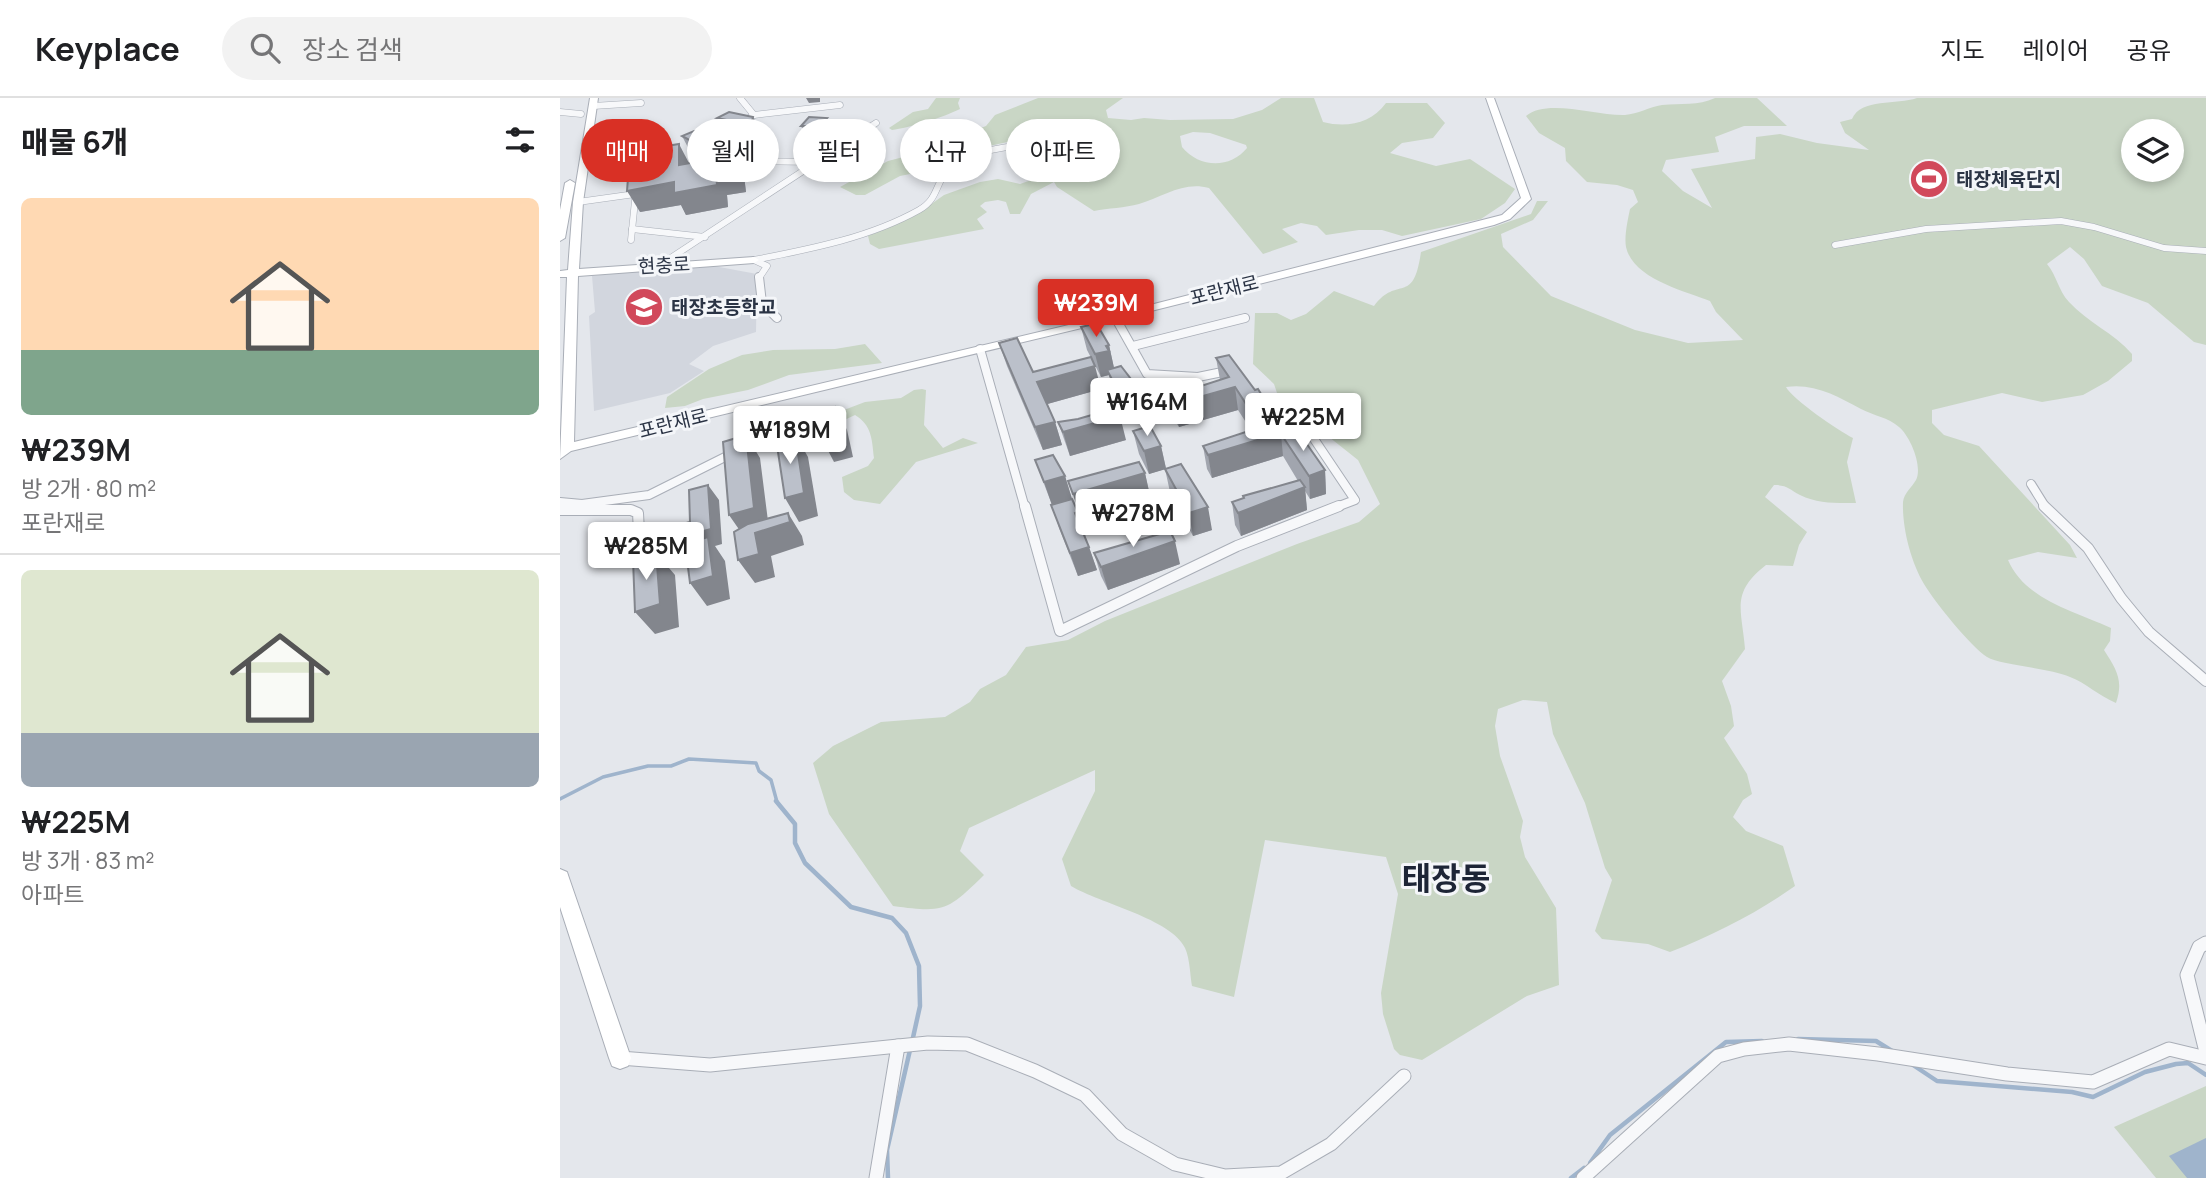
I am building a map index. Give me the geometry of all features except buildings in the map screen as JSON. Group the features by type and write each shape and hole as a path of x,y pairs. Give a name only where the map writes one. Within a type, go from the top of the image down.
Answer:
{"street":[{"path":"740,98 754,116"},
{"name":"포란재로","path":"562,450 1115,317 1506,217 1526,199 1490,98"},
{"path":"560,112 594,102 640,103"},
{"path":"560,239 594,102"},
{"path":"793,162 745,161 708,142 754,116 840,105"},
{"path":"562,450 569,425 565,315 566,210 582,106"},
{"path":"754,260 863,234 915,213 932,202 941,186 943,174 954,165 1006,147"},
{"path":"660,265 793,178"},
{"path":"631,240 637,182"},
{"path":"566,210 591,202 635,194"},
{"path":"1835,245 1926,229 2061,221 2084,224 2164,248 2206,251"},
{"path":"632,229 705,237"},
{"path":"754,260 767,266 759,276 762,303 777,318"},
{"name":"현충로","path":"566,272 754,260"},
{"path":"1115,317 1147,374 1198,377 1234,370 1242,379"},
{"path":"1133,346 1245,318"},
{"path":"980,349 1060,631 1237,546 1355,500 1304,424 1274,415 1258,397"},
{"path":"569,425 594,434 622,435"},
{"path":"560,502 582,505 649,495 749,445 795,426"},
{"path":"560,462 588,447 622,435"},
{"path":"2031,484 2035,494 2053,516 2086,545 2108,575 2121,599 2176,659 2206,681"},
{"path":"560,510 631,510 638,513 642,578"},
{"path":"560,878 620,1058 710,1065 928,1043 967,1044 1035,1070 1085,1095 1122,1134 1175,1164 1225,1176 1281,1172 1331,1144 1404,1076"},
{"path":"2206,943 2199,947 2187,975 2206,1052"},
{"path":"1583,1178 1718,1056 1744,1049 1789,1044 1878,1054 2007,1074 2093,1082 2169,1049 2206,1058"},
{"path":"876,1178 898,1046"}],"shaded area":[{"path":"703,264 757,274 756,332 713,346 689,364 704,371 670,393 594,411 589,316 595,312 592,276"}],"green space":[{"path":"936,98 960,98 960,109 945,115 934,119 902,119 913,112 928,109"},
{"path":"1038,98 1123,98 1106,110 1108,118 1120,119 1006,119 1006,142 992,145 992,119 995,115"},
{"path":"1281,98 1314,98 1323,122 1340,125 1366,120 1386,103 1427,103 1445,123 1433,138 1402,143 1390,153 1436,166 1470,159 1515,189 1505,203 1481,219 1402,236 1382,230 1326,235 1317,226 1301,223 1282,229 1298,242 1263,254 1209,188 1182,188 1139,204 1094,211 1057,187 1054,182 1120,182 1120,119 1233,119 1262,110","holes":["1193,132 1210,133 1246,145 1247,148 1232,160 1206,162 1189,154 1182,147 1180,136"]},
{"path":"1715,98 1757,98 1787,126 1744,126 1715,137 1719,152 1666,160 1662,171 1683,191 1712,208 1691,169 1755,159 1756,137 1780,134 1817,143 1869,150 1845,133 1840,122 1852,119 1857,112 1871,105 1917,98 2206,98 2206,345 2194,342 2148,303 2102,286 2084,259 2070,247 2047,264 2062,293 2084,316 2125,347 2132,354 2132,361 2108,381 2083,395 2042,402 2002,393 1932,410 1932,423 1944,435 1979,446 2070,545 2077,558 2038,552 2008,560 2016,574 2039,595 2111,628 2110,641 2104,650 2118,675 2116,703 2070,677 1993,660 1972,644 1929,592 1911,555 1904,523 1903,502 1916,480 1918,467 1911,444 1903,431 1890,421 1825,392 1806,387 1786,387 1806,407 1853,438 1847,462 1856,503 1814,500 1778,485 1774,485 1765,497 1807,532 1799,545 1793,566 1766,565 1747,584 1741,603 1745,649 1722,681 1731,706 1734,726 1724,738 1747,774 1752,794 1743,800 1733,817 1746,831 1783,846 1795,886 1750,914 1670,952 1648,944 1602,939 1595,931 1612,880 1605,868 1585,803 1553,734 1547,702 1523,700 1498,709 1495,726 1500,756 1523,821 1520,837 1525,857 1556,908 1559,985 1527,996 1422,1060 1400,1055 1394,1049 1383,1014 1381,993 1398,894 1386,857 1265,840 1234,997 1192,986 1187,952 1178,938 1166,928 1071,886 1062,859 1095,791 1095,770 969,828 960,851 984,875 953,902 935,909 893,906 829,814 813,763 833,746 881,722 945,717 970,702 980,689 1006,675 1026,647 1068,640 1105,621 1359,522 1380,504 1358,460 1329,437 1319,422 1283,411 1274,384 1253,364 1255,313 1277,313 1291,320 1306,314 1334,291 1374,306 1390,292 1409,285 1418,269 1421,252 1531,214 1537,201 1548,201 1533,220 1501,234 1503,247 1551,296 1635,330 1688,343 1743,340 1716,312 1710,301 1649,276 1631,258 1626,247 1626,228 1630,209 1638,202 1633,190 1617,185 1587,182 1566,161 1565,148 1539,133 1526,116 1546,108 1625,115 1662,105 1696,103"},
{"path":"900,121 900,128 889,128"},
{"path":"900,158 900,176 865,195 856,195 840,187 849,182 886,182 888,161"},
{"path":"998,179 1020,184 1054,182 1031,194 1020,214 1010,214 1006,202 985,202 980,206 987,212 977,219 984,229 879,249 870,244 868,236 916,215 944,195 980,182"},
{"path":"865,344 882,363 789,375 748,390 703,399 685,406 665,408 667,397 709,369 742,355 773,350 835,349"},
{"path":"914,390 926,390 924,425 943,448 963,438 978,443 916,462 880,504 854,500 844,492 842,477 868,466 874,458 870,433 865,423 855,415 838,423 823,418 865,402 901,398"},
{"path":"2206,1086 2206,1178 2156,1178 2114,1127"}],"water":[{"path":"2206,1138 2206,1178 2187,1178 2169,1156"}],"waterway":[{"path":"560,799 603,777 648,766 671,766 689,759 756,763 759,771 771,780 777,802"},
{"path":"776,801 795,824 795,843 805,863 851,907 892,918 906,933 919,966 920,1006 912,1042"},
{"path":"1798,1039 1876,1041 1892,1051"},
{"path":"1590,1163 1610,1135 1726,1042 1762,1041"},
{"path":"888,1178 887,1150 910,1050"},
{"path":"1913,1065 1937,1081 2072,1092 2093,1097 2145,1072 2176,1064 2188,1063 2206,1075"},
{"path":"1571,1178 1584,1168"}],"place":[{"name":"태장체육단지","path":"1929,179"},
{"name":"태장초등학교","path":"644,307"}],"district":[{"name":"태장동","path":"1446,879"}]}
